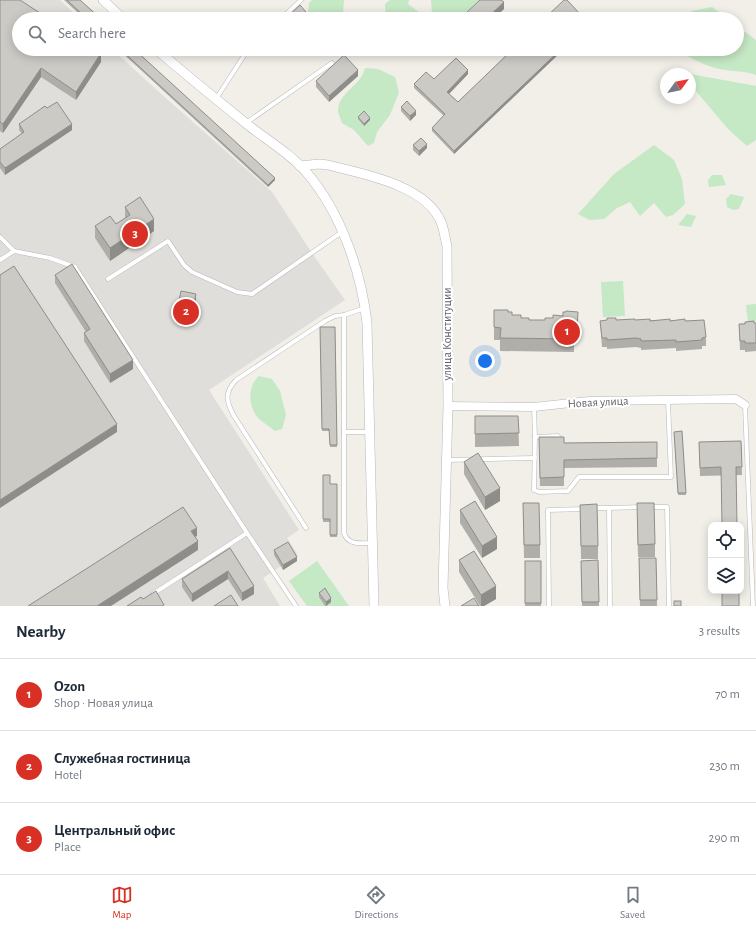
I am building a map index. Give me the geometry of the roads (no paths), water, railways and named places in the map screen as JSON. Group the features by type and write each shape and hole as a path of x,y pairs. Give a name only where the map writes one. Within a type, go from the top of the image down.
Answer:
{"street":[{"path":"103,0 116,12"},
{"path":"164,56 306,172 320,191 342,232 354,259 366,308 368,341 374,606"},
{"name":"улица Конституции","path":"300,166 319,164 328,165 398,185 410,191 429,205 441,221 447,246 448,406 443,588 445,606"},
{"name":"Новая улица","path":"448,406 534,406 589,401 736,399 745,405"}],"lane":[{"path":"288,12 301,0"},
{"path":"216,99 244,56"},
{"path":"246,123 332,63"},
{"path":"108,279 168,241 184,265 192,272 237,292 252,294 342,232"},
{"path":"0,237 14,251 50,258 75,267 296,606"},
{"path":"0,260 14,251"},
{"path":"306,528 234,416 229,407 227,398 228,391 236,380 325,321 335,316 344,315 366,308"},
{"path":"344,315 344,533 345,537 351,542 373,543"},
{"path":"534,406 534,490 539,492 568,491 578,477 671,477 668,400"},
{"path":"745,405 753,606"},
{"path":"344,432 370,432"},
{"path":"535,437 558,436"},
{"path":"446,460 535,458"},
{"path":"549,606 548,510 667,507 669,606"},
{"path":"609,508 610,606"},
{"path":"147,597 247,533"}],"place":[{"name":"Центральный офис","path":"135,234"},
{"name":"Служебная гостиница","path":"186,312"},
{"name":"Ozon","path":"567,332"}]}
